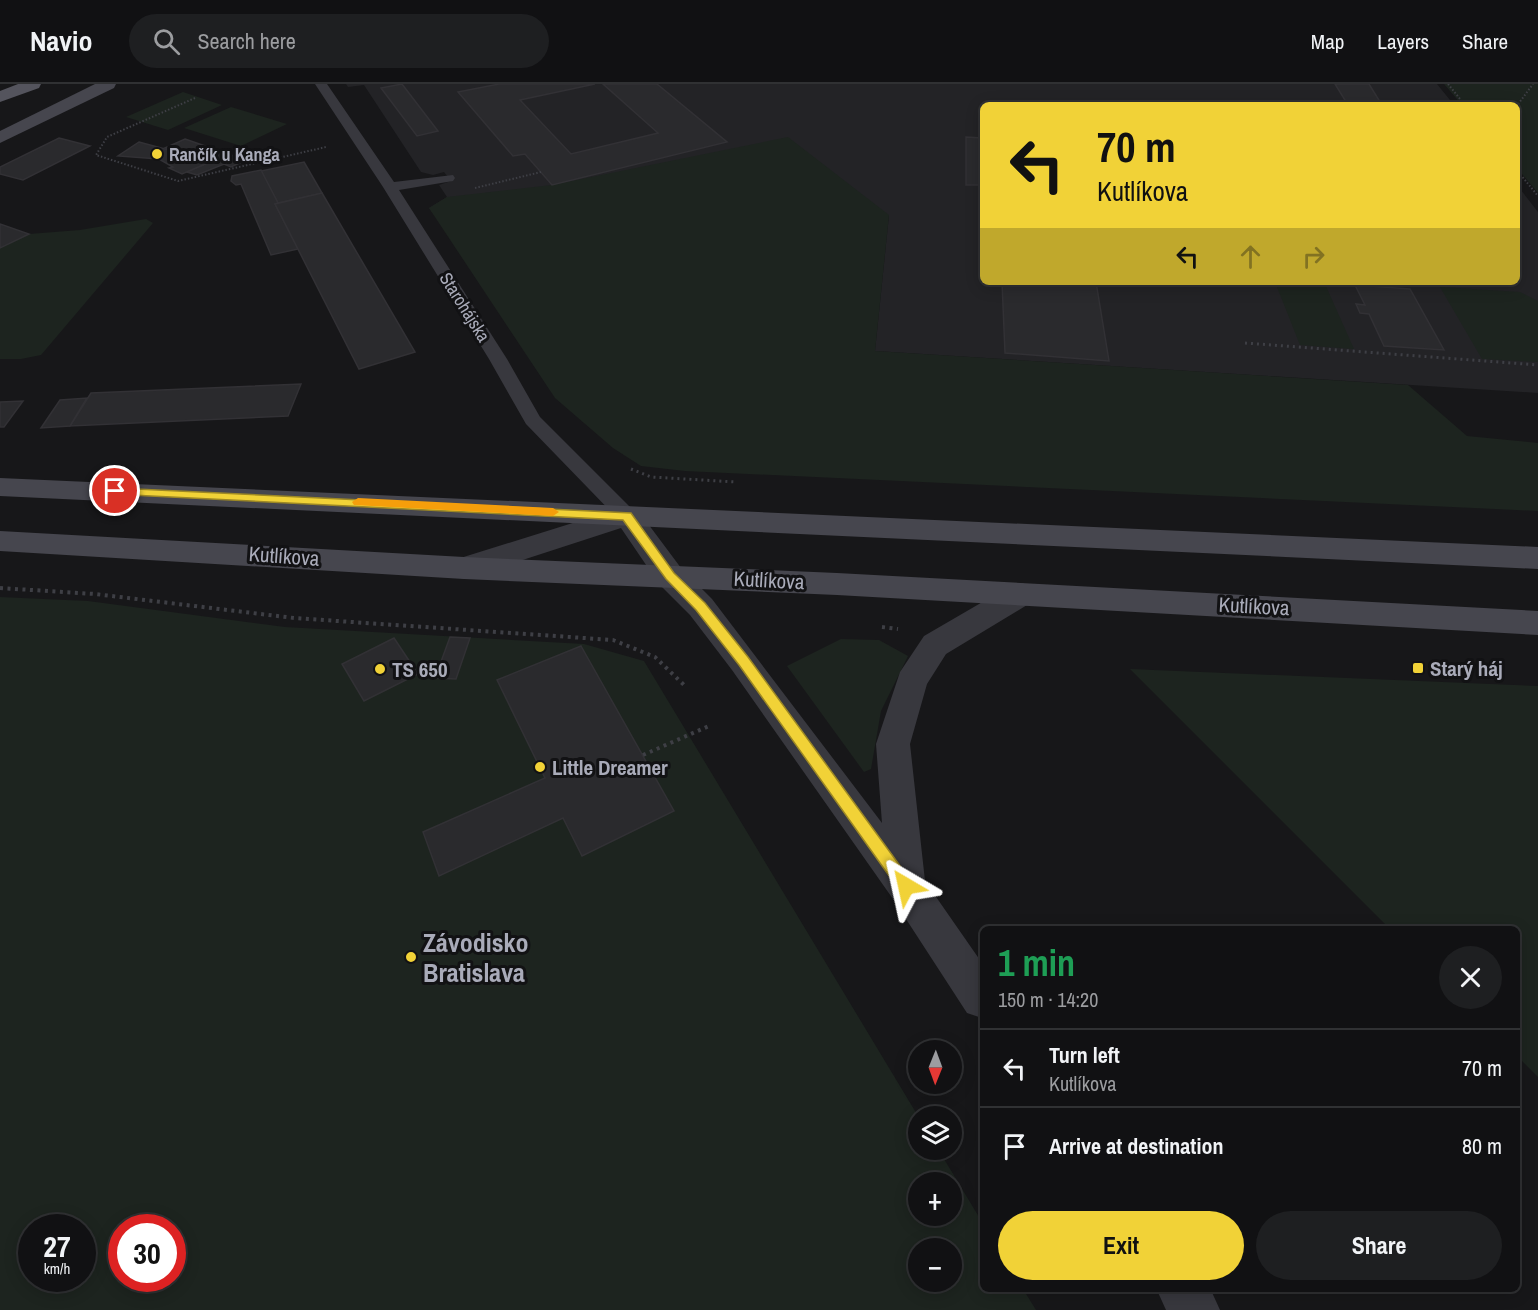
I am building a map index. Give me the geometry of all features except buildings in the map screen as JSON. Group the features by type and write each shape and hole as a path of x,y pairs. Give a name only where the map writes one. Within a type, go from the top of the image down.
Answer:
{"main road":[{"path":"0,96 33,84"},
{"path":"0,138 108,84"},
{"path":"0,487 1538,558"},
{"name":"Kutlíkova","path":"0,541 464,568 670,576 1538,623"}],"street":[{"path":"464,568 627,516"},
{"name":"Starohájska","path":"627,516 670,576 701,607 743,661 906,886 980,996"},
{"name":"Starohájska","path":"906,886 893,744 912,681 936,645 1021,594"},
{"path":"1183,1292 1195,1310"}],"lane":[{"name":"Starohájska","path":"321,84 390,187 498,359 532,420 627,516"},
{"path":"390,187 448,178"}],"path":[{"path":"1448,84 1463,102"},
{"path":"1520,102 1533,84"},
{"path":"195,98 107,136 96,155 178,181 358,139"},
{"path":"466,189 541,172"},
{"path":"1520,174 1538,196"},
{"path":"1245,343 1538,365"},
{"path":"651,477 741,482"},
{"path":"0,588 95,594 294,618 613,640 655,657 684,685"},
{"path":"643,755 709,726"}],"shaded area":[{"path":"346,84 1437,84 1452,102 980,102 980,285 1520,285 1520,189 1538,212 1538,393 875,351 889,215 441,224 429,208 447,197 439,185 451,181 444,172 433,175 421,172 364,85 348,87"},
{"path":"1444,84 1538,84 1538,193 1520,172 1520,102 1459,102"},
{"path":"183,92 222,105 168,130 126,117"},
{"path":"231,107 287,124 241,146 184,128"},
{"path":"788,137 889,215 875,351 1408,385 1467,436 1538,443 1538,511 685,471 641,466 613,448 555,398 429,208 447,197 552,185"},
{"path":"146,219 153,223 41,355 21,359 0,359 0,248 29,234 80,230"},
{"path":"1276,285 1325,285 1354,349 1300,345"},
{"path":"1440,287 1520,292 1538,301 1538,362 1482,359"},
{"name":"Závodisko Bratislava","path":"0,597 88,601 285,627 584,644 644,661 912,1106 908,1106 908,1160 945,1160 952,1172 908,1172 908,1226 962,1226 962,1189 980,1219 980,1292 1025,1292 1036,1310 0,1310"},
{"path":"841,639 879,640 908,656 881,711 871,769 864,772 787,666"},
{"path":"1130,669 1538,686 1538,1077 1520,1059 1520,926 1387,926"}],"slow traffic":[{"path":"358,502 553,512"}],"place":[{"name":"Rančík u Kanga","path":"157,154"},
{"name":"Starý háj","path":"1418,668"},
{"name":"TS 650","path":"380,669"},
{"name":"Little Dreamer","path":"540,767"},
{"name":"Závodisko Bratislava","path":"411,957"}],"route":[{"path":"115,491 627,516 670,576 701,607 743,661 906,886"}]}
